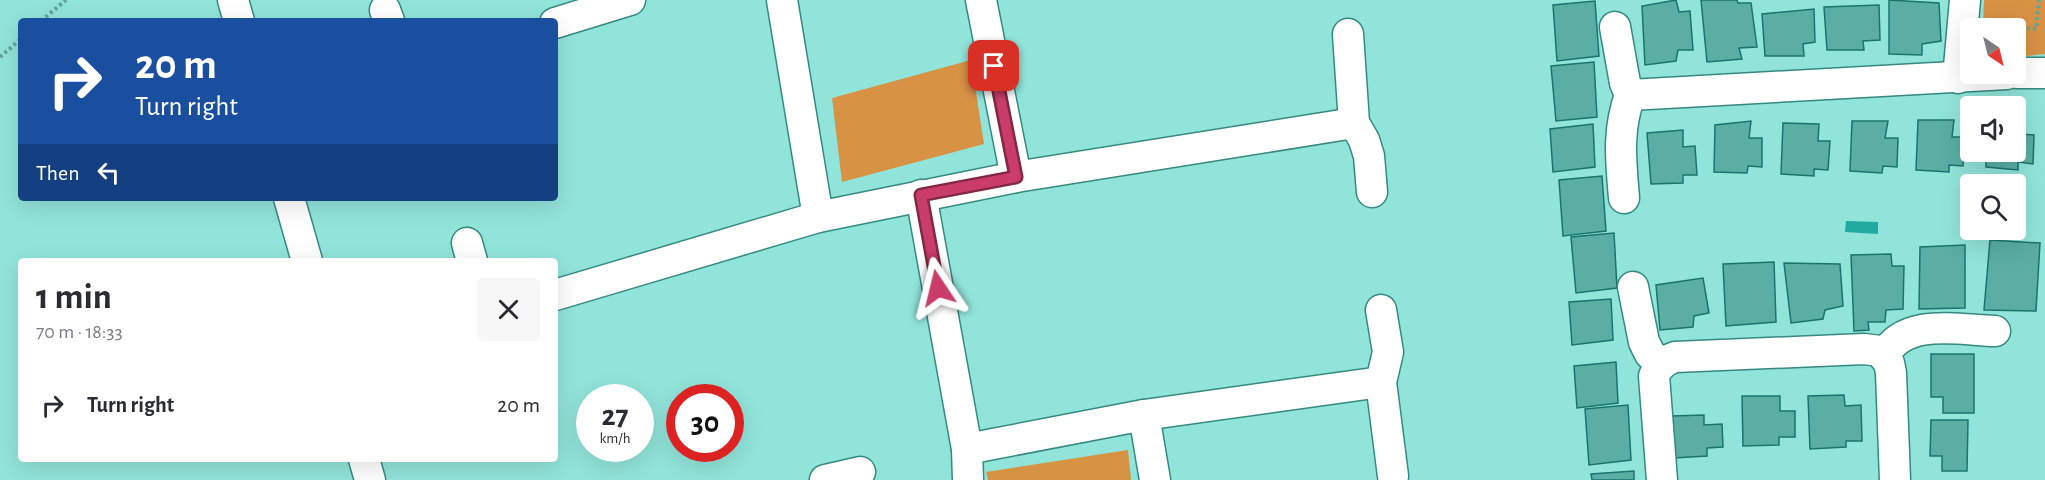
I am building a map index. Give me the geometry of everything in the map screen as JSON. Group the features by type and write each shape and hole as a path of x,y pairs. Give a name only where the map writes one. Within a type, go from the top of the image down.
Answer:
{"street":[{"path":"233,0 238,18"},
{"path":"558,22 630,0"},
{"path":"782,0 818,217"},
{"path":"981,0 1016,177"},
{"path":"1630,95 1958,78 1964,13"},
{"path":"1616,27 1625,83 1630,95 1623,114 1620,137 1624,198"},
{"path":"1348,33 1354,123 1364,140 1369,156 1372,192"},
{"path":"2026,73 2045,73"},
{"path":"558,294 818,217 1016,177 1354,123"},
{"path":"921,195 967,449 968,480"},
{"path":"290,201 307,258"},
{"path":"1633,287 1644,342 1650,354 1662,364"},
{"path":"1381,310 1388,352 1381,382 1392,477"},
{"path":"1884,356 1888,348 1898,339 1918,330 1995,331"},
{"path":"1662,480 1654,382 1657,369 1662,364 1675,357 1864,349 1880,351 1889,363 1894,480"},
{"path":"967,449 1144,415 1381,382"},
{"path":"1144,415 1155,480"},
{"path":"365,462 370,480"},
{"path":"825,480 860,472"}],"path":[{"path":"45,18 66,0"},
{"path":"1964,13 2036,29 2039,0"},
{"path":"0,57 18,42"}],"shaded area":[{"path":"1984,0 2045,0 2045,54 2026,56 2026,18 1983,18"},
{"path":"971,60 984,144 842,182 832,98"},
{"path":"1128,450 1131,480 988,480 986,472"}],"water":[{"path":"1846,221 1878,222 1878,234 1845,232"}],"building":[{"path":"1676,0 1679,12 1690,11 1693,50 1678,50 1676,61 1645,65 1642,6"},
{"path":"1701,0 1737,0 1738,3 1751,3 1757,47 1739,48 1742,59 1707,62"},
{"path":"1889,0 1939,3 1941,41 1922,44 1922,55 1889,54"},
{"path":"1595,1 1599,56 1557,61 1553,5"},
{"path":"1879,5 1880,40 1863,41 1864,50 1827,50 1824,7"},
{"path":"1814,9 1815,42 1803,44 1804,56 1765,56 1762,14"},
{"path":"1594,62 1597,117 1556,121 1551,66"},
{"path":"1918,120 1954,120 1952,137 1960,137 1960,162 1963,162 1963,166 1949,165 1949,172 1916,170"},
{"path":"1751,121 1749,138 1762,138 1762,167 1748,166 1747,173 1714,172 1715,125"},
{"path":"1852,121 1888,121 1885,138 1898,138 1897,167 1883,166 1882,173 1850,171"},
{"path":"1783,123 1819,124 1818,141 1830,141 1828,170 1814,169 1814,176 1781,174"},
{"path":"1593,124 1595,167 1553,172 1550,129"},
{"path":"1683,130 1683,147 1695,146 1697,175 1683,175 1683,183 1651,184 1647,133"},
{"path":"2026,134 2034,135 2033,164 2018,162 2026,162"},
{"path":"1986,162 2018,162 2018,170 1986,167"},
{"path":"1602,176 1606,231 1563,236 1559,180"},
{"path":"1614,233 1617,288 1576,293 1571,237"},
{"path":"1990,240 2040,243 2036,311 1984,310"},
{"path":"1965,245 1965,308 1919,309 1920,247"},
{"path":"1891,254 1892,266 1904,266 1903,309 1886,310 1885,322 1868,322 1869,330 1854,331 1851,255"},
{"path":"1774,262 1776,322 1726,326 1723,264"},
{"path":"1784,263 1840,264 1843,306 1825,310 1823,319 1791,323"},
{"path":"1703,278 1709,313 1694,316 1693,327 1660,330 1656,285"},
{"path":"1611,299 1613,340 1572,345 1569,302"},
{"path":"1931,354 1974,354 1974,413 1943,413 1943,397 1931,397"},
{"path":"1616,362 1618,403 1577,408 1574,366"},
{"path":"1844,395 1845,406 1861,405 1862,441 1846,441 1846,447 1810,449 1808,396"},
{"path":"1742,396 1780,396 1780,411 1795,411 1795,437 1779,437 1779,445 1743,446"},
{"path":"1628,405 1631,460 1589,465 1585,409"},
{"path":"1704,415 1704,425 1722,424 1723,447 1707,448 1707,456 1674,458 1672,416"},
{"path":"1931,420 1968,420 1967,471 1942,471 1942,456 1930,456"},
{"path":"1634,471 1634,480 1592,480 1591,474"}],"route":[{"path":"938,288 921,195 1016,177 994,66"}]}
